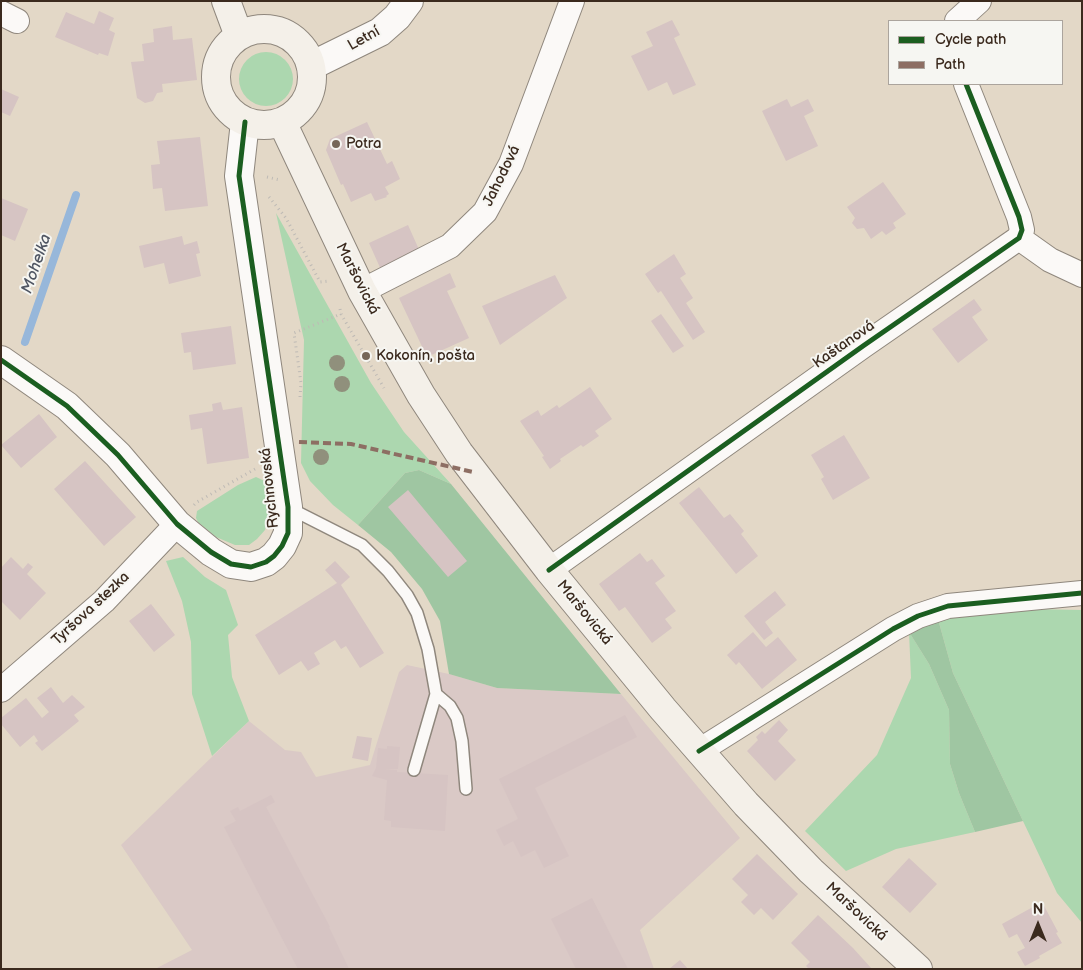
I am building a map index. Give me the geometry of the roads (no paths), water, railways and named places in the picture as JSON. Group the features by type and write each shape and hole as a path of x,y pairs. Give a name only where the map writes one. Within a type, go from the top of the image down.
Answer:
{"main road":[{"path":"226,1 239,36"},
{"path":"264,29 277,31 289,36 299,43 307,54 312,66 313,83 307,99 297,113 282,122 264,125 245,122 233,114 223,102 217,88 216,73 220,58 228,46 239,36 251,31 264,29"},
{"name":"Maršovická","path":"282,122 362,291 421,395 459,453 549,570 663,709 746,804 805,864 918,969"}],"street":[{"name":"Letní","path":"312,66 380,32 398,17 409,1"},
{"name":"Jahodová","path":"362,291 450,246 484,212 511,164 572,1"},
{"path":"957,20 979,1"},
{"path":"966,85 1019,217 1022,230 1019,238 1050,260 1082,275"},
{"name":"Rychnovská","path":"1,360 67,406 118,455 177,524 211,552 231,564 251,567 266,562 274,556 282,546 288,533 288,507 239,176 245,122"},
{"name":"Kaštanová","path":"549,570 863,346 1019,238"},
{"name":"Tyršova stezka","path":"1,690 104,601 177,524"},
{"path":"700,750 893,629 918,616 948,606 1082,593"}],"lane":[{"path":"288,507 362,545 407,595 417,613 428,649 436,694 414,770"},
{"path":"436,694 450,706 457,718 462,741 466,789"}],"waterway":[{"name":"Mohelka","path":"25,342 76,195"}],"place":[{"name":"Potra","path":"336,144"},
{"name":"Kokonín, pošta","path":"366,356"}]}
